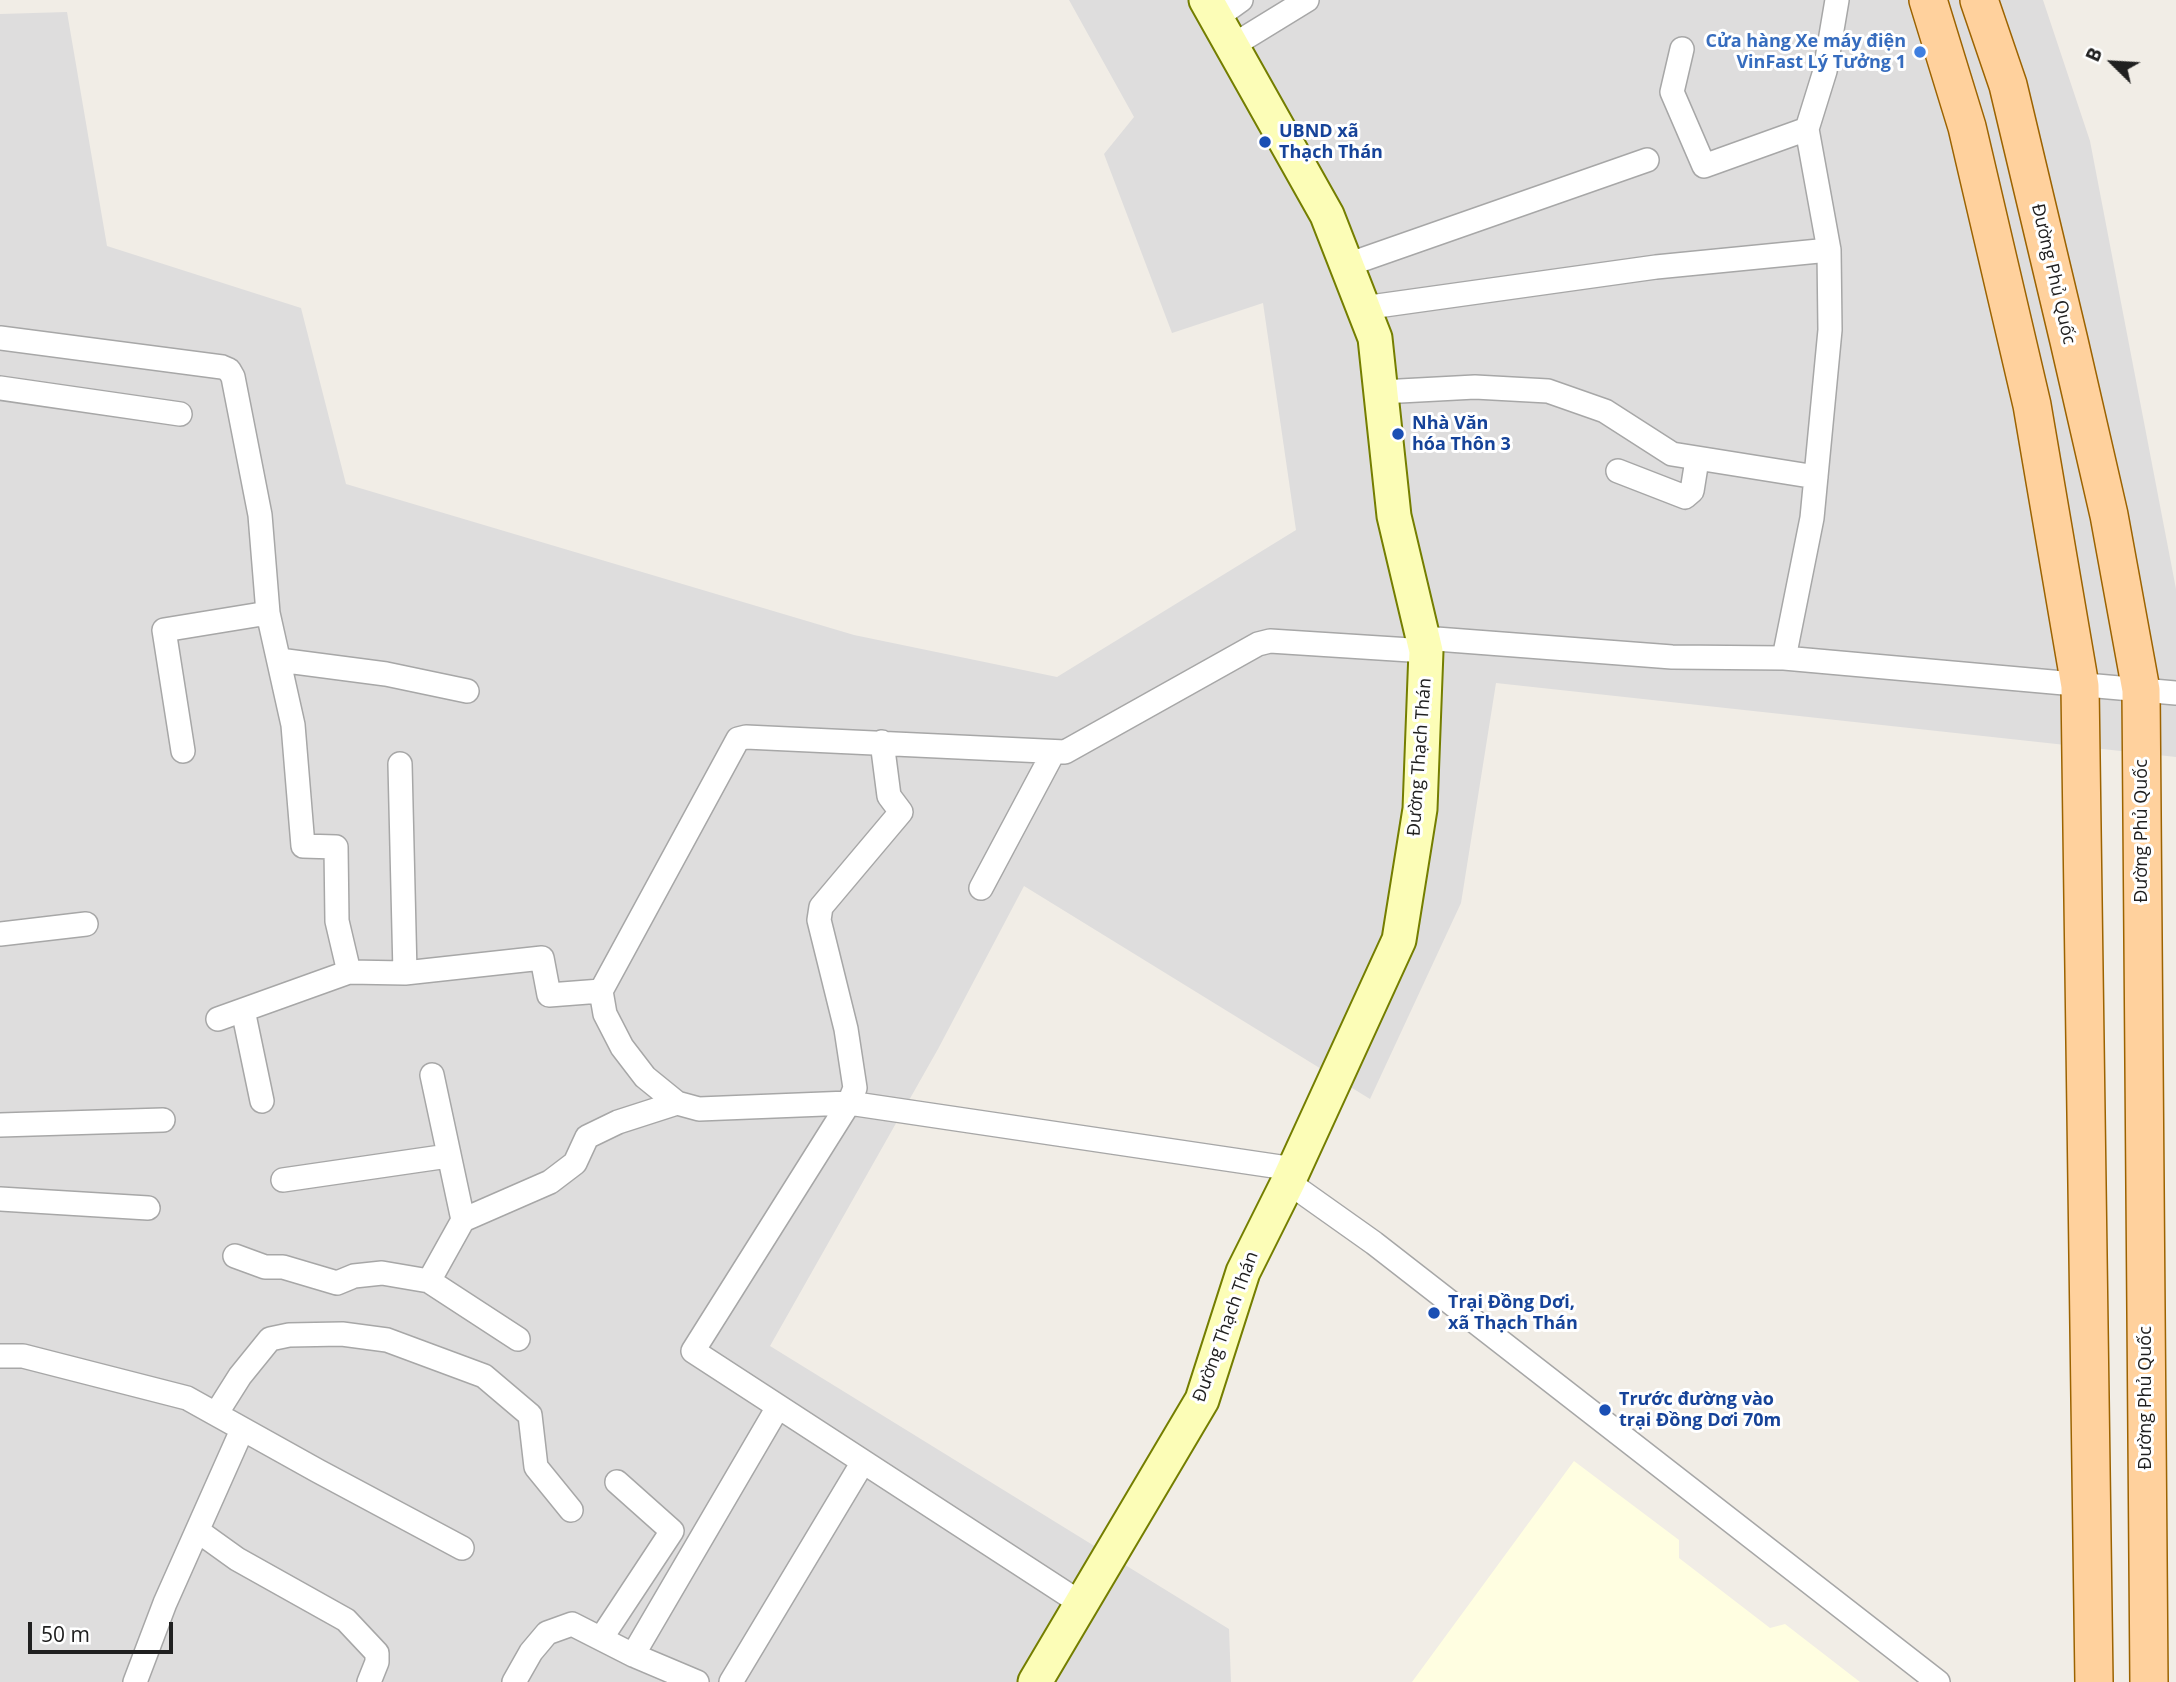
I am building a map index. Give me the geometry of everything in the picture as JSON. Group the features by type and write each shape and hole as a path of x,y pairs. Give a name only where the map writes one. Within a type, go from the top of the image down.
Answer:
{"main road":[{"path":"1928,0 1967,127 2032,404 2080,686 2094,1682"},
{"name":"Đường Phủ Quốc","path":"1979,0 2000,61 2109,515 2158,692 2149,1682"},
{"path":"1951,74 2000,61"}],"street":[{"path":"1232,46 1307,0"},
{"path":"1784,658 1812,518 1830,330 1829,250 1807,128 1825,71 1837,0"},
{"name":"Đường Thạch Thán","path":"1035,1682 1202,1400 1243,1272 1291,1176 1399,940 1420,809 1424,645 1394,516 1375,338 1327,215 1232,46 1221,6"},
{"path":"1682,49 1672,92 1704,166 1807,128"},
{"path":"1347,265 1647,160"},
{"path":"1363,308 1656,267 1829,250"},
{"path":"0,338 229,370 260,515 268,612 293,724 303,846 336,847 337,922 349,972"},
{"path":"1381,391 1475,387 1548,391 1605,411 1672,454 1816,477"},
{"path":"0,388 180,414"},
{"path":"1618,471 1685,497 1692,491 1697,460"},
{"path":"183,751 164,630 268,612"},
{"path":"1938,1682 1291,1176 849,1103 699,1109 677,1103 645,1077 622,1047 605,1014 601,990 738,739 746,737 1053,753 1078,747 1258,644 1270,641 1424,645 1672,657 1784,658 2158,692"},
{"path":"279,660 386,674 467,691"},
{"path":"882,742 889,796 901,812 821,907 819,920 855,1076 849,1103 693,1351 1082,1604"},
{"path":"981,888 1053,753"},
{"path":"400,764 405,973"},
{"path":"0,934 86,924"},
{"path":"218,1019 349,972 405,973 542,958 549,995 601,990"},
{"path":"243,1010 262,1101"},
{"path":"432,1075 447,1156 463,1220"},
{"path":"429,1281 463,1220 550,1182 575,1163 587,1137 618,1122 677,1103"},
{"path":"0,1125 163,1121"},
{"path":"284,1180 447,1156"},
{"path":"0,1199 148,1208"},
{"path":"234,1256 265,1267 283,1267 337,1283 382,1273 429,1281 518,1339"},
{"path":"216,1414 240,1376 270,1339 289,1335 342,1335 387,1340 484,1376 530,1415 537,1467 571,1510"},
{"path":"0,1356 23,1356 187,1398 463,1548"},
{"path":"632,1655 778,1407"},
{"path":"135,1682 165,1603 242,1430"},
{"path":"731,1682 863,1462"},
{"path":"602,1637 672,1531 617,1482"},
{"path":"198,1531 237,1559 346,1620 377,1653 377,1662 369,1682"},
{"path":"514,1682 531,1652 547,1633 572,1624 602,1637 632,1655 697,1682"}],"shaded area":[{"path":"1069,0 2043,0 2090,141 2176,589 2176,757 1496,683 1461,903 1370,1099 1024,886 938,1049 770,1346 1229,1629 1231,1682 0,1682 0,14 67,12 107,246 301,308 346,484 854,635 1057,677 1296,530 1263,303 1172,333 1104,154 1134,117"},
{"path":"1574,1461 1679,1540 1679,1558 1770,1628 1785,1624 1860,1682 1412,1682"}],"place":[{"name":"Cửa hàng Xe máy điện VinFast Lý Tưởng 1","path":"1920,52"},
{"name":"UBND xã Thạch Thán","path":"1265,142"},
{"name":"Nhà Văn hóa Thôn 3","path":"1398,434"},
{"name":"Trại Đồng Dơi, xã Thạch Thán","path":"1434,1313"},
{"name":"Trước đường vào trại Đồng Dơi 70m","path":"1605,1410"}]}
